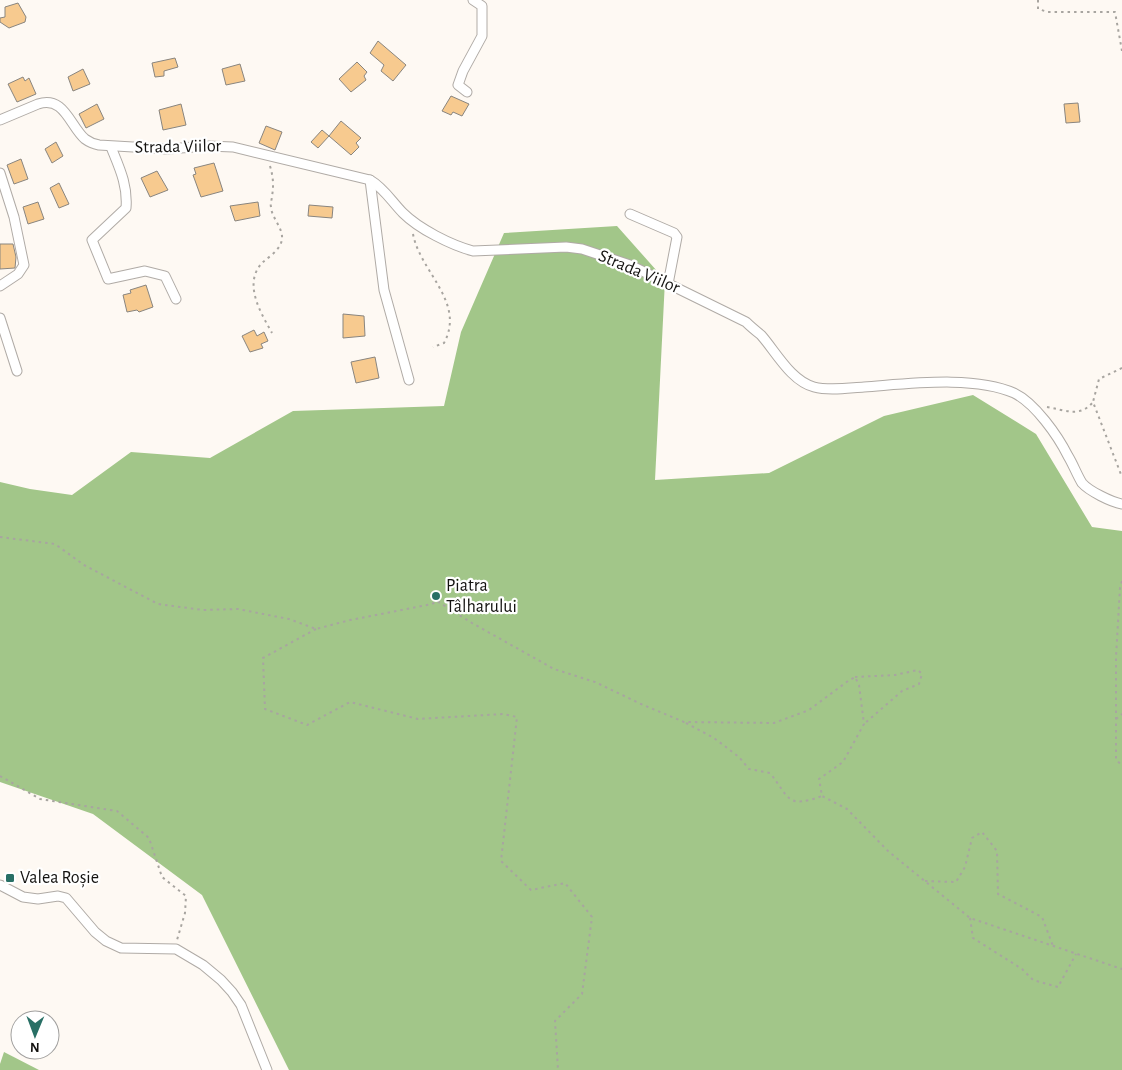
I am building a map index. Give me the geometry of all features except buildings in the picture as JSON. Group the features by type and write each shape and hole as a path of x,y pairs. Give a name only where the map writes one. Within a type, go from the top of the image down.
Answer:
{"street":[{"path":"467,92 458,84 462,71 482,36 482,6 473,0"},
{"name":"Strada Viilor","path":"0,120 38,104 51,102 71,118 83,137 90,142 111,147 167,149 220,146 370,180 378,185 413,222 463,248 473,251 566,247 582,249 630,265 746,322 797,377 814,387 836,389 939,383 992,385 1016,394 1030,404 1067,453 1083,484 1111,502 1122,504"},
{"path":"111,147 125,181 128,195 126,208 92,240 108,279 145,271 165,276 176,300"},
{"path":"0,172 14,218 24,265 18,274 0,286"},
{"path":"370,180 384,290 409,380"},
{"path":"630,214 674,232 677,237 668,284"},
{"path":"0,318 17,371"},
{"path":"0,885 23,897 38,899 58,896 66,898 95,932 114,946 120,948 175,949 203,966 221,980 232,992 240,1005 267,1070"}],"path":[{"path":"1038,0 1038,9 1048,12 1115,12 1122,51"},
{"path":"267,156 273,176 270,206 282,236 280,246 258,268 254,296 272,333"},
{"path":"413,222 415,242 420,256 448,303 450,311 448,336 444,342 433,346"},
{"path":"1030,404 1071,413 1087,409 1093,402 1099,379 1122,368"},
{"path":"1093,402 1122,477"},
{"path":"0,537 55,544 84,565 158,604 203,610 238,609 289,619 316,629"},
{"path":"1122,580 1116,657 1116,760 1122,765"},
{"path":"558,1070 555,1021 582,994 592,917 564,883 531,890 501,861 517,717 503,714 418,718 350,702 307,725 265,709 263,658 316,629 350,620 432,604 437,601 554,669 595,682 684,722 714,738 739,757 749,769 770,773 788,799 804,803 822,796 847,809 888,852 970,918 1122,970"},
{"path":"684,722 774,723 809,710 854,677 895,675 918,670 922,674 919,684 902,692 864,724 843,762 818,779 822,796"},
{"path":"854,677 859,685 864,724"},
{"path":"1116,719 1122,714"},
{"path":"0,776 40,799 117,811 149,838 162,877 186,896 185,913 175,949"},
{"path":"924,881 956,882 965,867 972,838 982,832 997,851 998,894 1042,917 1053,946"},
{"path":"970,918 972,938 1022,969 1034,980 1058,987 1076,954"}],"green space":[{"path":"617,226 665,280 655,480 769,473 884,416 973,395 1036,434 1092,527 1122,531 1122,1070 289,1070 202,895 93,814 0,782 0,482 30,489 72,495 131,452 210,458 293,411 444,406 461,332 504,233"},
{"path":"4,1052 10,1055 10,1060 20,1060 39,1070 0,1070"}],"place":[{"name":"Piatra Tâlharului","path":"436,596"},
{"name":"Valea Roșie","path":"10,878"}]}
